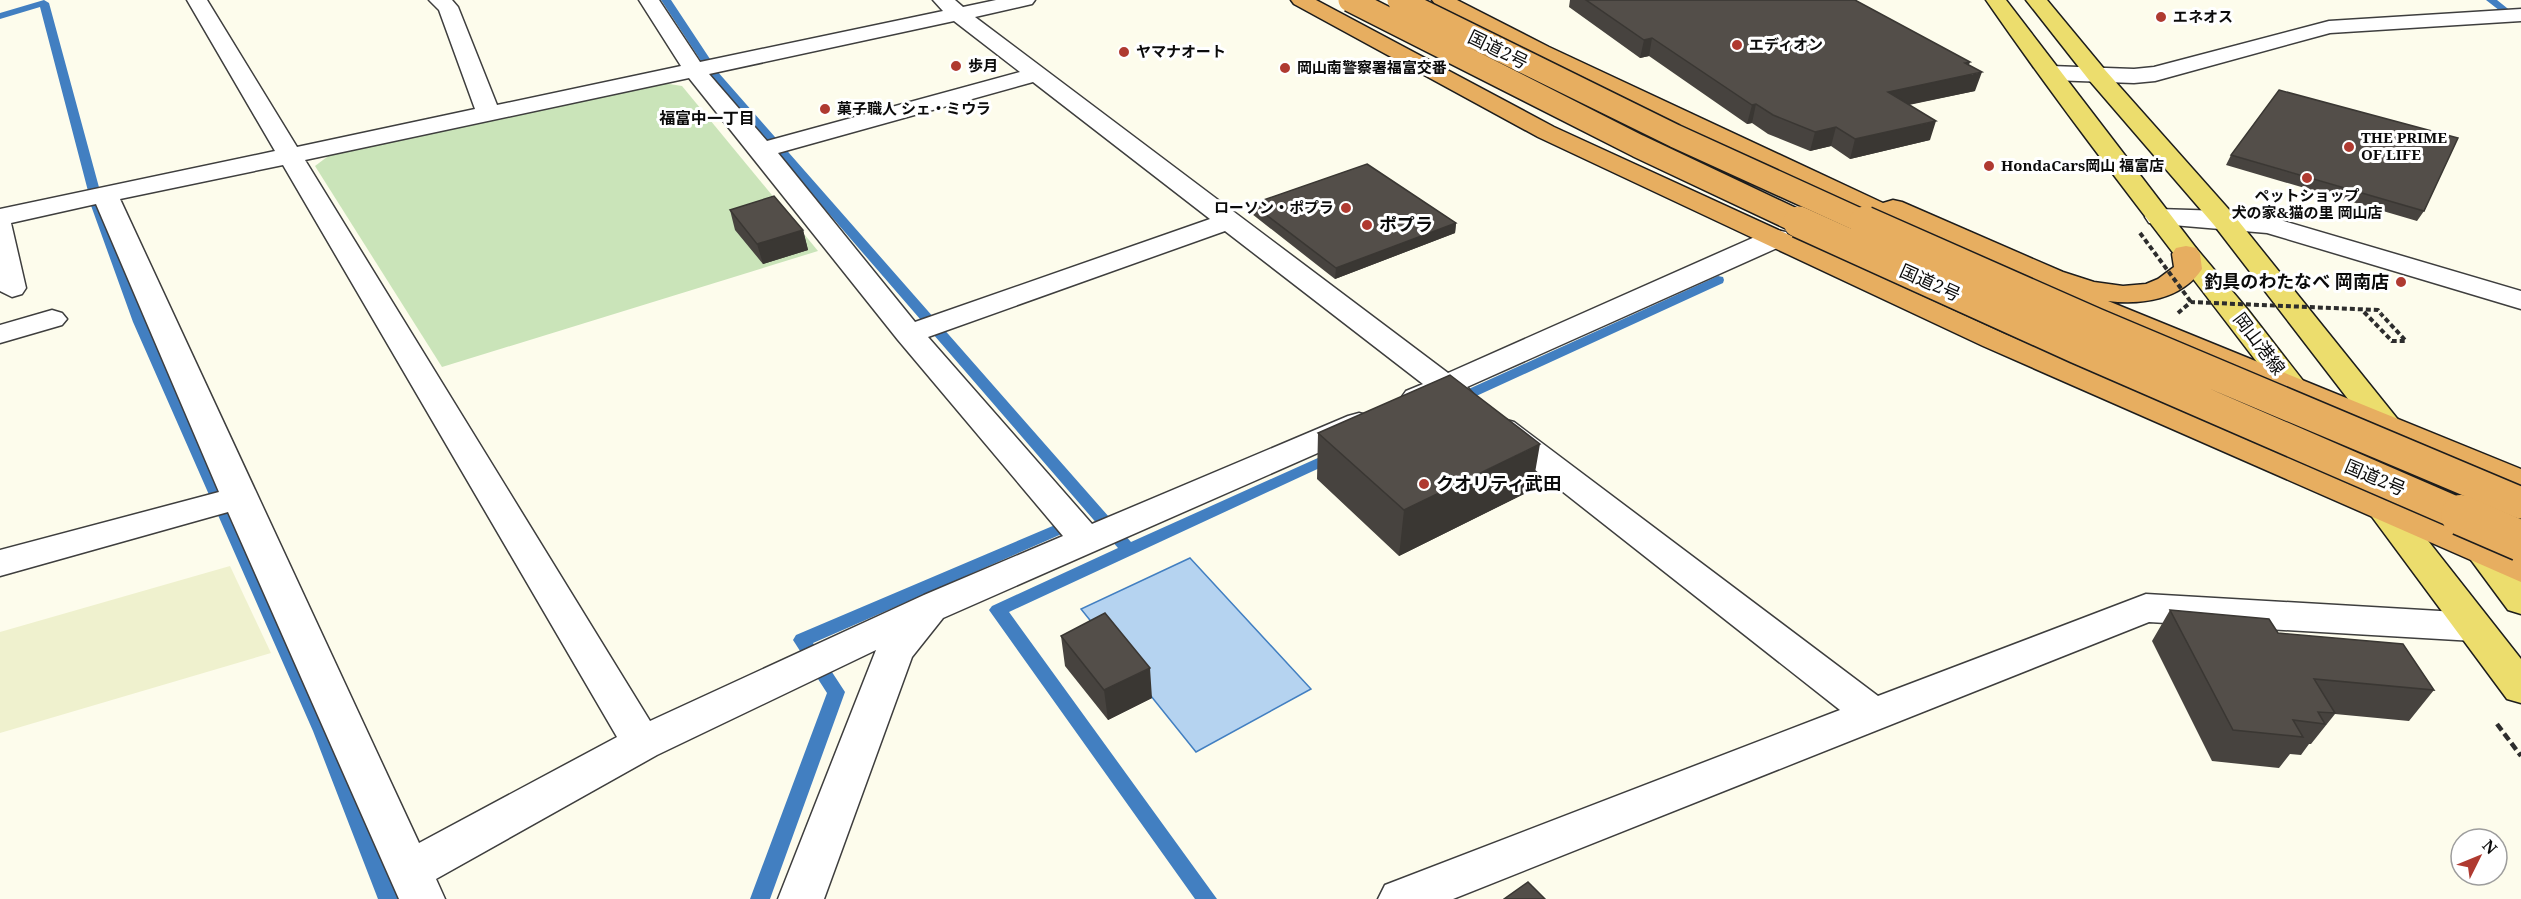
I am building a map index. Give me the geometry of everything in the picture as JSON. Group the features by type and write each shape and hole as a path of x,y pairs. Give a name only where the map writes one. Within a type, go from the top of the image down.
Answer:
{"highway":[{"path":"1301,0 1546,132 1994,340 2521,569"},
{"name":"国道2号","path":"1350,0 1454,55 1770,211 2126,371 2521,541"},
{"name":"国道2号","path":"1399,0 1487,45 1806,197 2142,345 2521,503"},
{"path":"1442,0 1540,52 1795,173 2082,302 2521,482"},
{"path":"1795,173 1855,191 2078,287 2115,294 2164,287 2188,269 2186,254"},
{"path":"2332,440 2435,489 2521,525"}],"main road":[{"name":"岡山港線","path":"1996,0 2051,73 2149,225 2186,254 2238,316 2521,688"},
{"path":"2036,0 2097,75 2223,219 2521,600"}],"street":[{"path":"196,0 642,743"},
{"path":"439,0 448,7 489,114"},
{"path":"649,0 695,71 772,147 926,328 1092,529"},
{"path":"0,217 695,71 950,7 1025,0"},
{"path":"2513,0 2521,1"},
{"path":"950,7 1872,713"},
{"path":"2051,73 2155,74 2329,27 2521,15"},
{"path":"772,147 1036,74"},
{"path":"105,195 227,502 417,885 642,743 937,605 1092,529 1387,411 1457,394 1776,238"},
{"path":"2149,225 2223,219 2270,225 2521,300"},
{"path":"926,328 1228,221"},
{"path":"0,226 12,288"},
{"path":"0,333 52,320"},
{"path":"0,563 227,502"},
{"path":"801,899 895,650 937,605"},
{"path":"1401,899 1872,713 2146,608 2474,627"}],"path":[{"path":"2149,225 2191,302 2378,310 2406,341 2392,341 2364,312"},
{"path":"2491,717 2521,756"}],"green space":[{"path":"663,83 682,86 818,251 442,367 315,166 331,154"},
{"path":"230,566 271,653 0,733 0,632"}],"water":[{"path":"1190,558 1311,689 1196,752 1081,609"}],"building":[{"path":"1586,0 1855,0 1970,62 1965,63 1982,72 1888,92 1936,121 1855,139 1836,127 1815,132 1773,115 1756,104 1752,105 1652,38 1644,40"},
{"path":"2279,90 2458,138 2424,211 2231,155"},
{"path":"1367,164 1456,223 1336,268 1252,204"},
{"path":"774,196 803,230 757,244 730,210"},
{"path":"1450,375 1540,444 1404,510 1318,433"},
{"path":"2170,610 2269,619 2278,633 2403,644 2434,690 2314,679 2335,713 2318,712 2325,724 2293,720 2303,737 2233,730"},
{"path":"1105,613 1150,668 1104,690 1061,636"},
{"path":"1528,882 1545,899 1504,899"}],"waterway":[{"path":"666,0 705,59"},
{"path":"2491,0 2507,12"},
{"path":"0,16 44,3 94,191"},
{"path":"713,73 1129,550"},
{"path":"95,200 140,322 322,731 388,899"},
{"path":"1456,400 1718,280"},
{"path":"1129,550 1334,456"},
{"path":"760,899 836,692 802,640 1074,522"},
{"path":"1129,550 998,610 1207,899"}],"place":[{"name":"エネオス","path":"2161,17"},
{"name":"エディオン","path":"1737,45"},
{"name":"ヤマナオート","path":"1124,52"},
{"name":"歩月","path":"956,66"},
{"name":"岡山南警察署福富交番","path":"1285,68"},
{"name":"菓子職人 シェ・ミウラ","path":"825,109"},
{"name":"THE PRIME OF LIFE","path":"2349,147"},
{"name":"HondaCars岡山 福富店","path":"1989,166"},
{"name":"ペットショップ 犬の家&猫の里 岡山店","path":"2307,178"},
{"name":"ローソン・ポプラ","path":"1346,208"},
{"name":"ポプラ","path":"1367,225"},
{"name":"釣具のわたなべ 岡南店","path":"2401,282"},
{"name":"クオリティ武田","path":"1424,484"}],"district":[{"name":"福富中一丁目","path":"707,118"}]}
